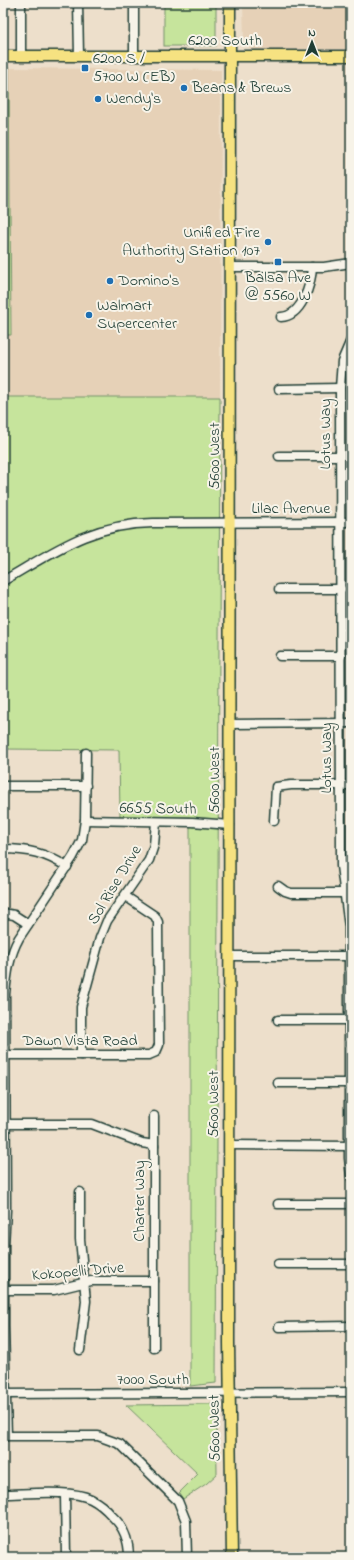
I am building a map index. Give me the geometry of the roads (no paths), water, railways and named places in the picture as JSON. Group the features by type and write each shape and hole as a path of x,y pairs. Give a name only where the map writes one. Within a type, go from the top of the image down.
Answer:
{"main road":[{"name":"5600 West","path":"230,3 229,1145 232,1557"},
{"name":"6200 South","path":"3,56 351,56"}],"street":[{"path":"20,3 21,56"},
{"path":"78,3 79,56"},
{"path":"134,3 134,56"},
{"path":"230,267 331,267 351,263"},
{"path":"281,317 290,316 296,309 310,285 312,267"},
{"name":"Lotus Way","path":"351,340 342,361 340,388 341,866 348,893 350,956 349,1083 351,1176"},
{"path":"279,389 340,388"},
{"path":"280,456 340,456"},
{"name":"Lilac Avenue","path":"3,581 66,544 100,530 141,524 351,522"},
{"path":"280,589 340,589"},
{"path":"280,656 341,656"},
{"path":"230,724 351,723"},
{"path":"86,753 85,820 80,846 28,924 12,951 5,980 5,1436 98,1436 120,1444 178,1500 186,1521 187,1557"},
{"path":"274,821 274,800 276,788 291,785 351,785"},
{"path":"3,786 86,786"},
{"name":"6655 South","path":"85,820 230,824"},
{"name":"Sol Rise Drive","path":"81,1055 81,1015 83,999 103,929 151,856 155,841 156,822"},
{"path":"3,849 27,849 39,852 67,867"},
{"path":"278,886 291,893 348,893"},
{"name":"Dawn Vista Road","path":"4,1055 149,1055 156,1052 159,1046 158,922 156,917 125,896"},
{"path":"3,913 14,915 28,924"},
{"path":"230,956 350,956"},
{"path":"278,1020 350,1020"},
{"path":"278,1083 349,1083"},
{"name":"Charter Way","path":"154,1116 154,1348"},
{"path":"5,1124 92,1124 142,1143 154,1145"},
{"path":"229,1145 350,1146"},
{"path":"80,1192 80,1239 86,1304 80,1350"},
{"path":"278,1204 351,1204"},
{"path":"278,1264 351,1264"},
{"name":"Kokopelli Drive","path":"4,1290 54,1290 84,1282 154,1281"},
{"path":"279,1327 351,1326"},
{"name":"7000 South","path":"5,1394 351,1392"},
{"path":"3,1494 78,1494 92,1499 117,1520 126,1536 129,1557"},
{"path":"65,1494 66,1557"}],"place":[{"name":"6200 S / 5700 W (EB)","path":"85,68"},
{"name":"Beans & Brews","path":"184,88"},
{"name":"Wendy's","path":"98,99"},
{"name":"Unified Fire Authority Station 107","path":"268,242"},
{"name":"Balsa Ave @ 5560 W","path":"278,262"},
{"name":"Domino's","path":"110,281"},
{"name":"Walmart Supercenter","path":"89,315"}]}
